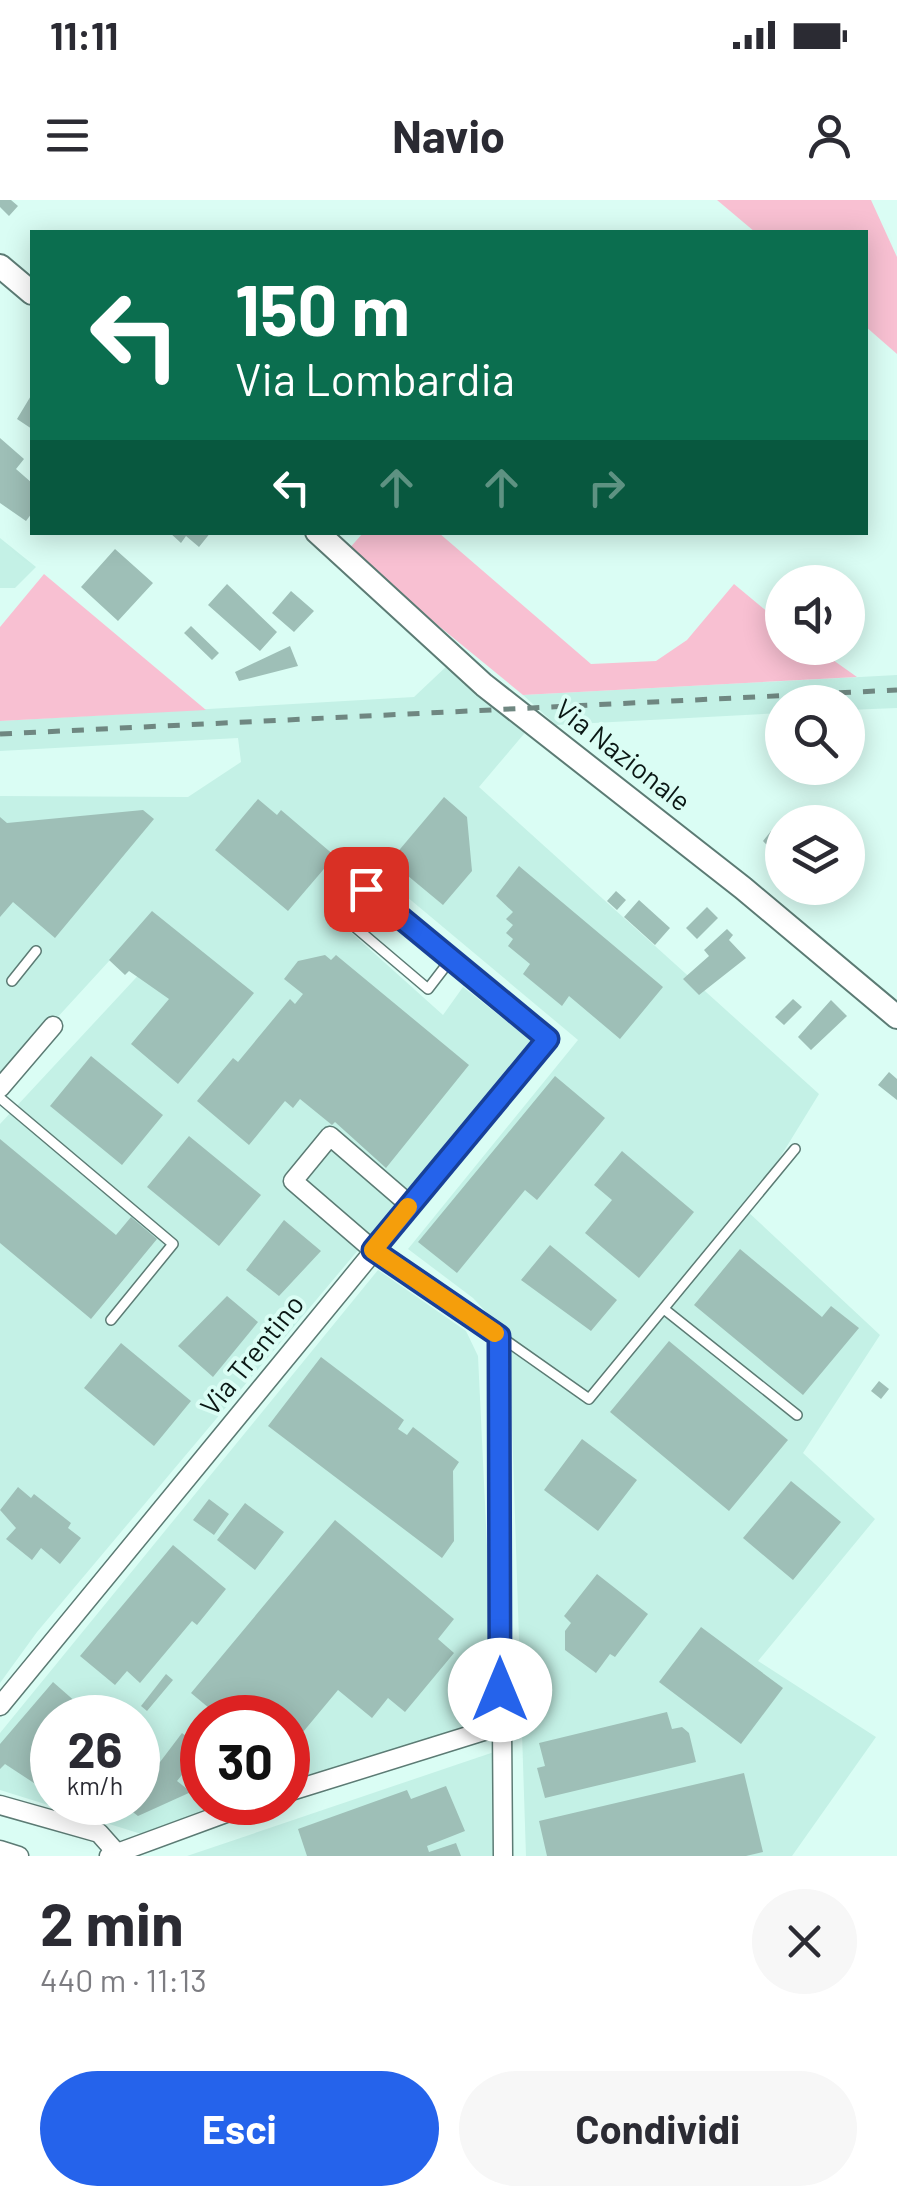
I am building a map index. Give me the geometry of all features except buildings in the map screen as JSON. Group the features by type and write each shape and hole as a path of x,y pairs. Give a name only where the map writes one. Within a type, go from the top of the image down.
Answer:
{"street":[{"path":"0,266 30,292"},
{"name":"Via Nazionale","path":"321,535 484,684 742,888 897,1017"},
{"path":"0,1088 53,1026"},
{"name":"Via Trentino","path":"0,1706 548,1039"},
{"path":"410,1205 330,1136 293,1181 373,1250 499,1336 503,1856"},
{"path":"310,1785 500,1726"},
{"path":"0,1805 99,1833 112,1854 192,1825"},
{"path":"0,1850 19,1856"}],"lane":[{"path":"451,960 428,988 342,916 366,889 548,1039"},
{"path":"12,981 36,951"},
{"path":"0,1098 173,1244 111,1320"},
{"path":"499,1336 589,1399 795,1150"},
{"path":"664,1309 796,1415"}],"shaded area":[{"path":"717,200 871,200 897,257 897,354 868,329 868,230 753,230"},
{"path":"361,535 441,535 591,664 656,661 687,640 734,584 765,610 765,665 840,665 857,677 523,695 347,551"},
{"path":"0,538 36,567 15,588 0,588"},
{"path":"44,574 206,710 0,721 0,627"},
{"path":"450,663 529,728 479,787 819,1094 747,1211 880,1335 803,1453 875,1519 758,1661 876,1737 792,1856 526,1856 510,1363 500,1327 473,1298 408,1249 578,1040 376,871 336,919 443,1015 463,987 533,1042 37,1632 0,1683 0,1124 146,967 121,948 0,1080 0,796 188,797 241,762 238,738 0,751 0,721 414,697"},
{"path":"897,675 897,708 865,709 865,685 765,685 765,714 556,725 523,695"},
{"path":"378,1270 466,1331 478,1356 495,1715 310,1780 310,1695 180,1695 180,1825 185,1825 151,1837 112,1825 160,1825 160,1695 31,1695"},
{"path":"30,1696 30,1799 0,1790 0,1733"},
{"path":"497,1751 495,1856 187,1856 279,1825 310,1825 310,1814"}],"railway":[{"path":"0,734 897,690"}],"slow traffic":[{"path":"408,1207 373,1250 495,1333"}],"route":[{"path":"366,889 548,1039 373,1250 499,1336 500,1690"}]}
